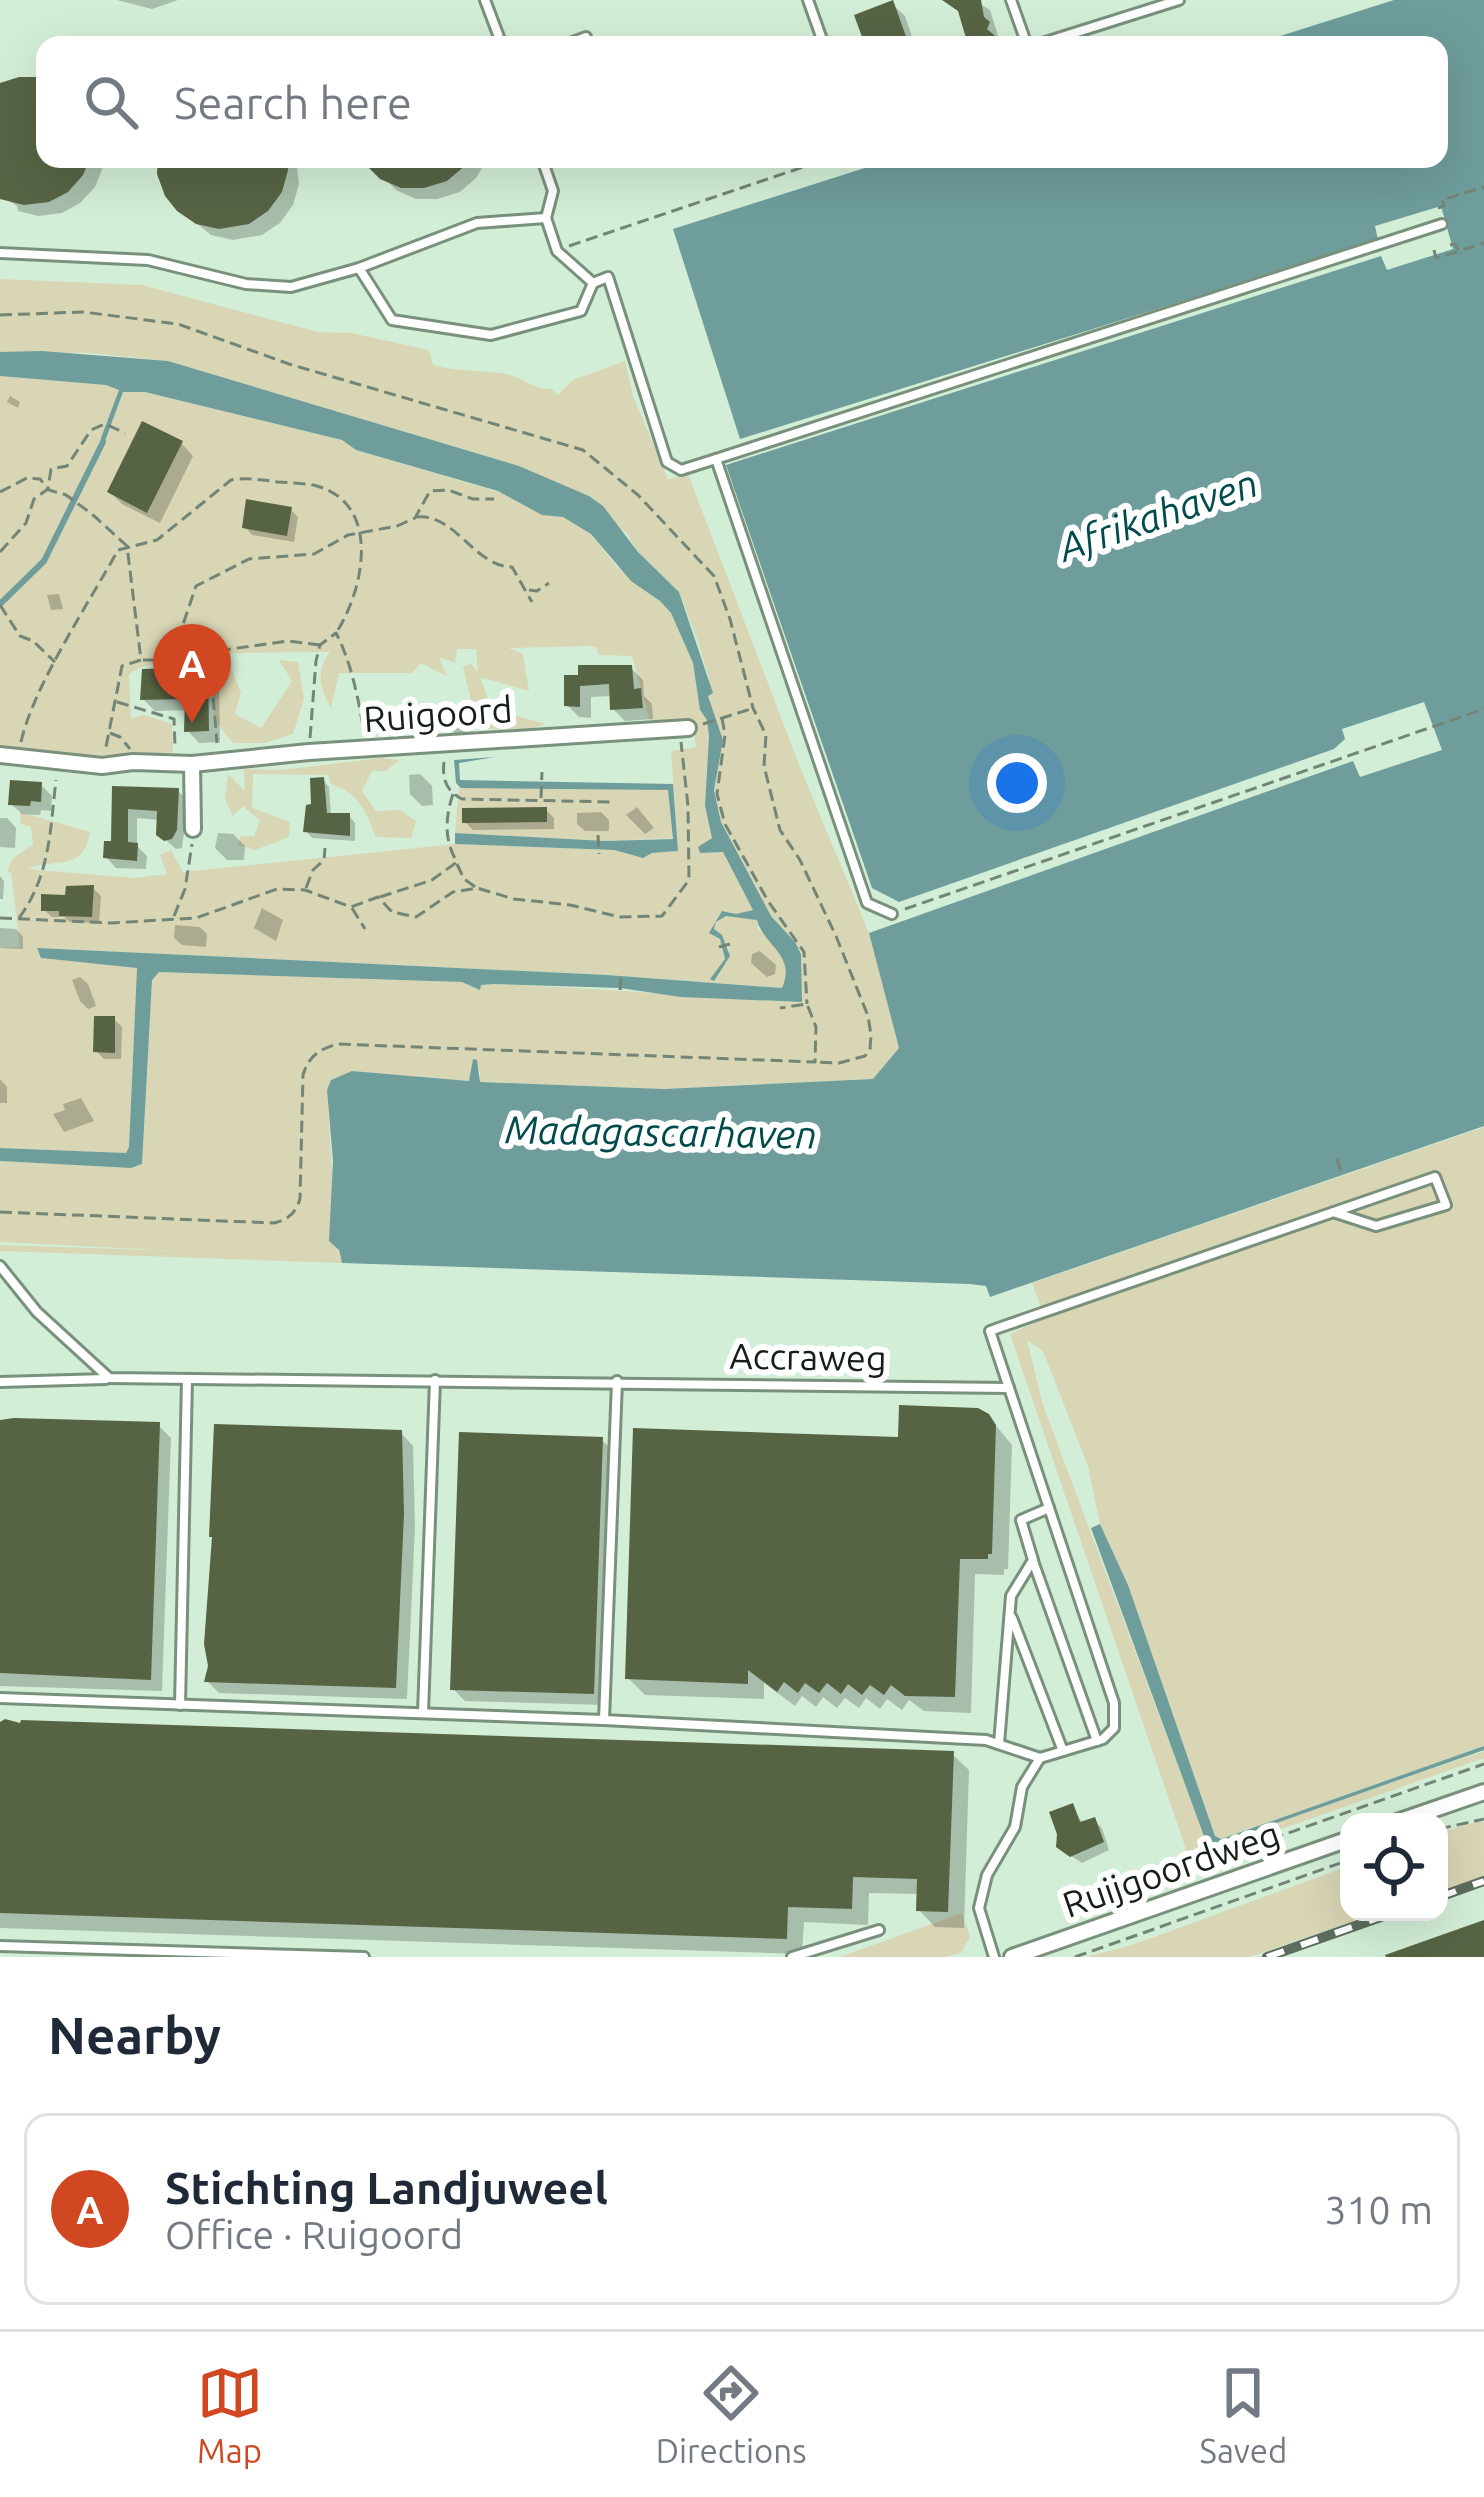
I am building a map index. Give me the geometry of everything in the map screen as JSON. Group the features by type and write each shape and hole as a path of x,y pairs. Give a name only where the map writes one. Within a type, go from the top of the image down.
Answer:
{"street":[{"name":"Ruigoord","path":"0,755 102,766 183,764 689,727"},
{"path":"183,764 193,829"},
{"path":"1423,1813 1484,1792"},
{"name":"Ruijgoordweg","path":"1012,1957 1340,1842"}],"lane":[{"path":"485,0 499,36"},
{"path":"808,0 821,36"},
{"path":"1011,0 1027,36"},
{"path":"1061,36 1179,0"},
{"path":"545,168 554,191 546,218 557,250 593,283"},
{"path":"0,253 148,260 246,284 291,286 359,268 477,223 546,218"},
{"path":"359,268 392,320 491,335 581,311 593,283 608,277 667,462 681,470 1442,224"},
{"path":"716,459 866,903 892,914"},
{"path":"0,1698 741,1725 998,1744 1040,1758 1097,1741 1114,1728 1114,1703 990,1331 1333,1212 1435,1177 1446,1205 1376,1226 1333,1212"},
{"path":"0,1266 37,1312 109,1378"},
{"name":"Accraweg","path":"0,1382 109,1378 616,1381 1009,1388"},
{"path":"180,1705 187,1379"},
{"path":"423,1713 435,1380"},
{"path":"604,1720 616,1381"},
{"path":"1049,1508 1021,1520 1097,1741"},
{"path":"998,1744 1011,1596 1033,1560"},
{"path":"1010,1611 1063,1751"},
{"path":"994,1957 979,1908 987,1875 1015,1827 1022,1787 1040,1758"},
{"path":"792,1957 879,1930"},
{"path":"0,1946 364,1957"}],"path":[{"path":"557,250 800,168"},
{"path":"1438,208 1444,206 1442,200 1484,187"},
{"path":"1434,250 1436,259 1484,243"},
{"path":"1450,245 1455,244 1459,251"},
{"path":"0,315 83,312 178,324 289,364 583,450 638,495 714,576 752,708 766,735 764,766 780,830 836,935 872,1035 865,1056 854,1061 814,1062 337,1044 321,1048 308,1060 303,1075 300,1199 287,1219 0,1212"},
{"path":"0,552 26,523 34,499 48,489 51,469 67,466 91,430 108,426 125,433"},
{"path":"0,492 27,478 40,479 48,489 78,503 127,546 141,660"},
{"path":"18,755 24,728 118,550 157,540 231,479 320,487 343,503 358,534 359,589 336,634 320,645 288,640 209,652 218,761"},
{"path":"415,518 430,491 436,489 494,499"},
{"path":"171,660 196,586 249,559 314,554 348,535 415,518 441,520 465,544 502,567 512,567 532,602"},
{"path":"527,590 549,584"},
{"path":"0,605 20,636 56,663"},
{"path":"336,634 351,660 367,749"},
{"path":"309,752 320,645"},
{"path":"102,766 122,666 141,660 209,661"},
{"path":"115,701 174,719 183,764"},
{"path":"453,794 446,815 448,848 464,878 477,888 514,899 647,919 662,916 689,880 689,727 752,708"},
{"path":"892,914 1484,709"},
{"path":"722,718 725,735 717,794 725,824 768,901 804,952 807,1004 816,1027 814,1062"},
{"path":"109,733 128,745 133,762"},
{"path":"445,744 442,776 462,799 541,795 613,802"},
{"path":"19,918 37,893 42,874 58,760"},
{"path":"541,795 542,772"},
{"path":"174,917 184,889 193,829"},
{"path":"598,835 599,854"},
{"path":"305,890 313,870 324,860 325,848"},
{"path":"0,918 111,923 208,915 277,889 305,890 351,907 432,880 457,862"},
{"path":"378,897 392,912 416,917 453,892 477,888"},
{"path":"351,907 364,929"},
{"path":"719,947 730,944"},
{"path":"620,990 621,977"},
{"path":"781,1008 807,1004"},
{"path":"1337,1159 1342,1174"},
{"path":"1127,1916 1122,1897 1128,1890 1484,1764"},
{"path":"1448,1827 1484,1819"},
{"path":"1075,1957 1340,1863"}],"shaded area":[{"path":"0,279 142,285 318,332 351,333 429,350 433,365 505,374 558,395 573,380 625,361 633,396 668,479 688,474 869,933 899,1048 873,1079 664,1089 480,1082 473,1060 470,1081 352,1071 327,1090 342,1263 0,1251 0,1245 180,1251 0,1242 0,1161 131,1168 142,1164 152,979 159,972 462,982 479,989 480,985 533,985 801,1002 801,954 771,916 721,822 714,790 723,739 707,695 709,678 679,592 638,552 626,532 519,466 168,361 90,353 0,352"},
{"path":"0,376 120,390 101,438 103,447 123,392 145,392 342,440 356,450 516,497 542,515 563,517 591,534 616,566 671,613 693,663 709,736 705,806 712,838 698,848 700,853 723,852 753,910 722,911 716,922 726,916 757,919 758,929 784,962 783,988 38,948 41,958 137,967 129,1147 126,1153 0,1148 0,948 20,947 11,873 7,871 13,858 33,844 31,827 21,824 20,812 90,832 75,859 28,869 134,878 167,874 160,855 171,850 183,872 455,844 614,850 643,858 678,851 671,751 696,747 693,725 651,726 632,656 598,655 591,646 509,648 523,654 529,691 480,677 492,709 545,724 531,729 488,729 486,717 474,713 463,667 471,663 478,673 476,649 457,649 455,663 439,657 447,676 421,663 412,673 339,673 331,708 321,680 330,652 255,653 170,660 129,674 131,718 144,715 172,724 173,751 166,756 113,758 0,748","holes":["716,922 714,930 729,947 726,965 720,939 710,933"]},
{"path":"279,660 298,662 304,699 293,734 265,743 233,743 214,720 213,676 229,664 241,692 235,714 261,728 292,681"},
{"path":"399,760 386,771 372,771 362,791 376,811 400,810 416,821 411,838 376,837 360,804 331,784 328,775 253,774 252,808 290,822 289,837 255,850 237,845 241,836 254,836 260,821 243,806 233,816 225,799 228,774 245,791 244,769 282,770"},
{"path":"459,786 668,790 673,838 605,841 455,833"},
{"path":"1484,1127 1484,1746 1220,1839 1215,1836 1128,1585 1100,1524 1088,1466 1043,1351 1027,1340 1043,1405 1208,1846 1484,1751 1484,1758 1190,1861 1010,1334 1045,1318 1032,1283"},
{"path":"1484,1822 1484,1877 1448,1889 1448,1830"},
{"path":"1340,1869 1340,1921 1354,1921 1250,1957 1087,1957"},
{"path":"962,1913 970,1937 961,1953 840,1957"}],"water":[{"path":"1394,0 1484,0 1484,1126 990,1297 986,1286 970,1284 342,1263 339,1250 329,1241 333,1161 327,1090 331,1080 352,1071 469,1081 473,1059 480,1082 664,1089 873,1079 899,1048 869,933 1353,761 1360,777 1442,750 1424,702 1342,729 1345,739 1334,749 899,902 872,888 726,465 1381,256 1387,270 1453,249 1441,206 1375,226 1378,240 740,439 673,229 865,168 1448,168 1448,36 1280,36"},
{"path":"0,352 168,361 519,466 603,506 638,552 679,592 713,693 708,696 723,740 714,790 721,822 771,916 801,954 802,1002 681,997 620,988 494,984 481,985 480,990 462,982 159,972 152,980 142,1164 131,1168 0,1161 0,1148 126,1153 129,1147 137,968 41,958 37,948 782,988 785,977 782,959 757,920 726,916 714,929 722,935 730,956 714,981 710,979 725,959 720,939 709,933 722,911 753,910 723,852 700,853 698,847 712,838 705,806 709,736 693,663 671,613 631,581 591,534 563,517 542,515 498,491 356,450 342,440 145,392 123,392 101,452 101,438 119,390 0,376"},
{"path":"495,757 459,763 460,780 673,784 678,851 643,858 614,850 455,844 455,833 605,841 673,839 668,790 461,788 456,783 454,760"},
{"path":"1100,1524 1128,1585 1215,1836 1221,1839 1484,1746 1484,1750 1208,1847 1091,1528"}],"building":[{"path":"893,0 906,36 862,36 854,15"},
{"path":"942,0 981,0 984,17 990,22 987,29 995,36 965,36 958,11"},
{"path":"36,77 36,168 86,168 68,192 49,202 24,205 0,199 0,83"},
{"path":"157,168 288,170 282,192 268,211 249,224 219,229 196,224 177,211"},
{"path":"369,168 462,168 447,181 424,188 401,188"},
{"path":"142,421 183,441 147,513 107,492"},
{"path":"246,499 292,507 287,536 242,528"},
{"path":"578,665 632,665 634,689 641,688 643,708 610,710 609,684 580,686 580,707 564,706 564,675 578,675"},
{"path":"208,667 209,731 184,732 185,699 140,700 142,669"},
{"path":"324,777 327,813 350,813 350,836 303,832 306,805 311,804 310,778"},
{"path":"10,780 42,782 41,802 8,805"},
{"path":"112,786 179,788 177,830 172,839 164,841 156,835 157,811 128,809 128,842 138,843 137,861 103,858 104,841 111,841"},
{"path":"547,807 547,822 462,823 462,808"},
{"path":"94,885 92,917 41,911 41,894 65,895 66,886"},
{"path":"94,1016 115,1016 115,1053 93,1052"},
{"path":"899,1405 978,1408 996,1425 992,1554 988,1559 960,1559 955,1697 905,1696 891,1685 884,1695 870,1685 862,1695 848,1684 841,1694 827,1683 819,1693 805,1683 798,1693 784,1682 777,1692 748,1670 748,1684 625,1679 633,1428 898,1437"},
{"path":"0,1420 160,1422 151,1680 0,1673"},
{"path":"214,1424 402,1430 404,1514 396,1688 204,1682"},
{"path":"459,1432 603,1437 594,1694 450,1690"},
{"path":"0,1722 954,1751 948,1912 916,1911 917,1879 853,1877 852,1909 788,1907 787,1939 0,1913"},
{"path":"1073,1803 1080,1822 1095,1817 1104,1842 1070,1857 1056,1847 1049,1812"},
{"path":"1484,1920 1484,1957 1385,1955"}],"waterway":[{"path":"0,604 44,561 103,442"}],"railway":[{"path":"1448,1894 1484,1881"},
{"path":"1267,1957 1369,1921"}],"place":[{"name":"Stichting Landjuweel","path":"192,723"}],"water label":[{"name":"Afrikahaven","path":"1158,515"},
{"name":"Madagascarhaven","path":"661,1132"}]}
